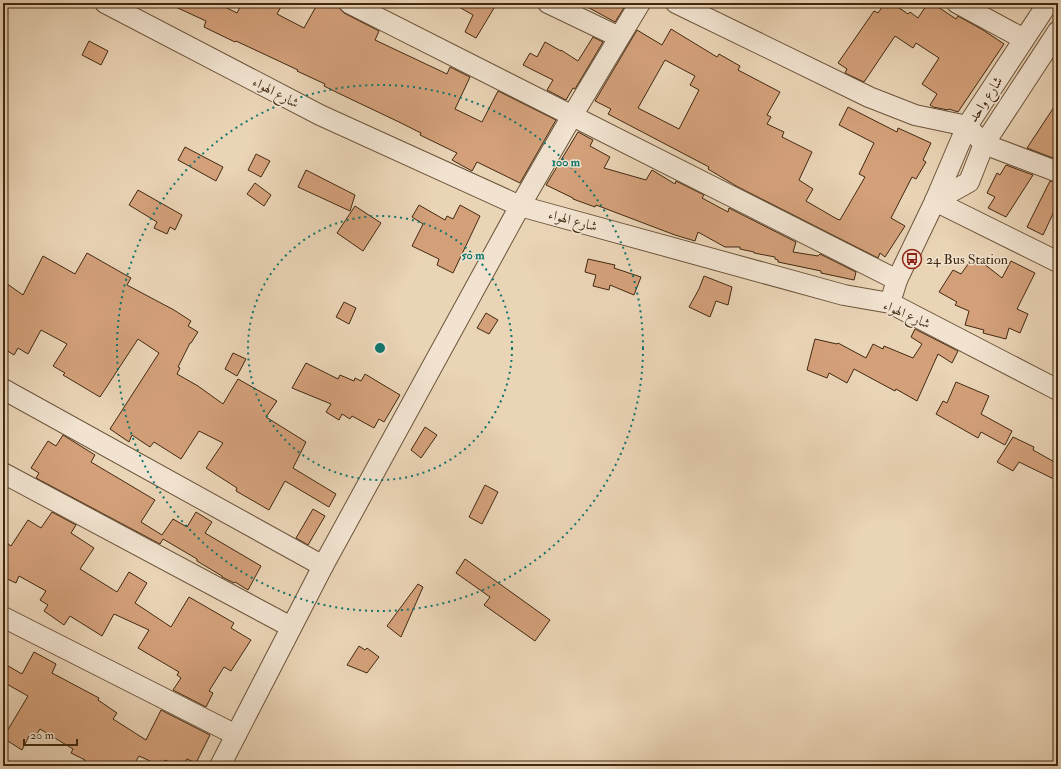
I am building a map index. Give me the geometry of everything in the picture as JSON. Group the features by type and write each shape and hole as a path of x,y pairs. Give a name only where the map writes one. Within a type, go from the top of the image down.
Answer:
{"street":[{"name":"شارع الهواء","path":"104,3 320,115 520,206 844,295 890,303 1058,390"},
{"path":"349,3 897,280"},
{"path":"548,3 619,37"},
{"path":"220,766 323,566 520,206 640,3"},
{"path":"676,3 868,97 915,115 967,126 984,144 1058,172"},
{"path":"957,3 1024,39"},
{"name":"شارع واحد","path":"890,303 897,280 935,201 967,126 1048,3"},
{"name":"شارع واحد","path":"935,201 969,182 984,144 1058,31"},
{"path":"935,201 1058,262"},
{"path":"3,390 323,566"},
{"path":"3,472 291,628"},
{"path":"3,617 236,735"}],"building":[{"path":"167,3 217,3 237,13 242,3 283,3 277,14 304,28 318,3 329,3 339,7 344,13 379,31 375,40 447,74 450,67 470,77 455,109 482,122 498,91 556,120 520,183 477,162 472,171 452,160 457,153 420,135 421,133 324,86 325,84 297,71 298,70 204,27 206,21"},
{"path":"452,3 497,3 476,38 465,32 473,15"},
{"path":"580,3 627,3 615,22"},
{"path":"885,3 892,3 908,14 910,12 918,18 928,3 932,3 956,19 958,16 1004,44 958,112 933,107 930,105 937,94 922,84 939,58 916,43 913,48 895,36 864,82 845,73 847,69 838,63 874,11 878,13"},
{"path":"671,29 717,57 719,54 740,66 738,70 780,92 767,115 771,117 767,124 784,132 782,137 812,152 799,180 813,189 806,201 837,219 840,220 865,177 859,174 874,143 839,125 848,107 897,132 898,128 931,143 923,160 926,162 916,179 912,177 891,218 905,226 885,257 880,253 878,258 738,187 708,169 709,167 608,114 611,109 595,101 637,30 662,45","holes":["665,60 695,76 690,85 699,90 679,129 638,108"]},
{"path":"593,37 603,42 575,89 573,88 566,100 547,90 553,80 523,65 530,53 537,57 545,42 578,61"},
{"path":"89,41 108,51 101,65 82,55"},
{"path":"1058,101 1058,160 1027,148"},
{"path":"578,132 593,140 590,146 610,157 604,168 646,180 652,170 675,184 676,181 704,195 702,198 728,212 729,208 796,242 793,252 818,256 820,254 856,272 854,280 778,262 775,257 740,249 740,247 725,247 698,232 695,241 675,235 596,205 595,207 573,199 546,185"},
{"path":"185,147 223,167 216,181 178,160"},
{"path":"256,154 270,161 261,177 248,170"},
{"path":"1006,165 1033,175 1006,217 988,208 995,197 987,193 997,173 1000,175"},
{"path":"306,170 355,195 350,211 298,187"},
{"path":"1050,181 1058,183 1058,203 1043,235 1027,227"},
{"path":"255,183 271,195 264,206 247,194"},
{"path":"138,190 182,215 175,230 170,227 167,234 154,228 157,222 129,205"},
{"path":"419,205 445,220 447,216 453,219 460,205 480,216 453,273 437,265 439,259 412,246 423,224 412,217"},
{"path":"355,206 381,223 363,251 337,233"},
{"path":"87,253 131,278 127,285 174,310 191,321 188,326 198,332 190,343 178,367 180,368 177,374 198,386 223,404 238,379 277,401 266,417 306,442 293,468 336,494 329,507 285,481 269,510 236,491 237,488 206,468 223,443 199,431 181,459 154,442 150,447 132,435 129,442 110,429 159,353 138,339 100,397 63,375 65,373 53,366 67,344 41,330 28,354 18,348 14,355 3,348 3,281 23,295 43,256 75,274"},
{"path":"974,256 1002,278 1011,261 1035,273 1017,309 1028,314 1020,333 1009,328 1006,339 983,333 984,330 965,325 969,311 955,305 957,302 939,292 953,270 961,274"},
{"path":"588,259 615,265 614,268 641,277 634,295 610,285 609,290 593,286 596,275 585,272"},
{"path":"704,276 732,287 728,305 716,301 710,317 689,307"},
{"path":"344,302 356,308 349,324 336,317"},
{"path":"486,313 498,320 489,334 477,328"},
{"path":"915,329 958,351 952,363 938,354 917,401 854,369 847,383 829,373 827,378 807,370 815,339 838,343 866,358 873,344 883,349 884,346 913,358 922,344 911,337"},
{"path":"233,353 246,359 237,376 225,369"},
{"path":"306,363 338,379 340,375 354,381 355,378 361,381 365,374 400,395 384,422 379,419 374,428 352,416 350,419 342,414 339,420 326,412 331,404 292,388"},
{"path":"956,382 989,396 981,414 1012,431 1005,445 981,432 978,438 936,414 943,401 947,403"},
{"path":"425,427 437,435 421,458 411,450"},
{"path":"63,435 95,455 91,462 155,500 141,522 162,535 173,519 187,527 196,512 212,522 205,533 261,566 248,590 235,582 234,583 222,577 197,561 197,559 163,539 160,544 36,478 39,473 31,468 48,441 56,446"},
{"path":"1013,437 1034,447 1033,450 1058,464 1058,481 1019,462 1013,471 997,462"},
{"path":"485,485 498,492 482,524 469,517"},
{"path":"313,509 325,516 308,545 296,538"},
{"path":"52,512 76,525 71,533 94,548 80,569 117,592 129,572 147,583 135,603 171,627 189,597 234,623 231,628 251,640 231,671 224,667 209,691 213,693 206,707 173,690 181,678 177,675 179,672 138,648 149,630 114,614 102,636 70,616 64,625 44,611 48,605 40,600 46,591 19,576 16,583 3,577 3,540 11,546 28,520 41,528"},
{"path":"465,559 550,620 535,641 484,605 490,597 456,573"},
{"path":"418,584 423,587 401,637 387,626"},
{"path":"359,646 365,650 367,648 379,657 367,673 347,665"},
{"path":"34,652 56,664 52,673 99,698 98,700 117,713 113,719 146,740 161,710 210,735 196,763 187,759 183,766 178,766 165,760 161,766 139,756 133,766 82,766 85,760 71,753 73,749 40,729 34,739 29,736 22,750 3,738 28,696 3,682 3,663 22,674"}],"place":[{"name":"24 Bus Station","path":"912,259"}]}
